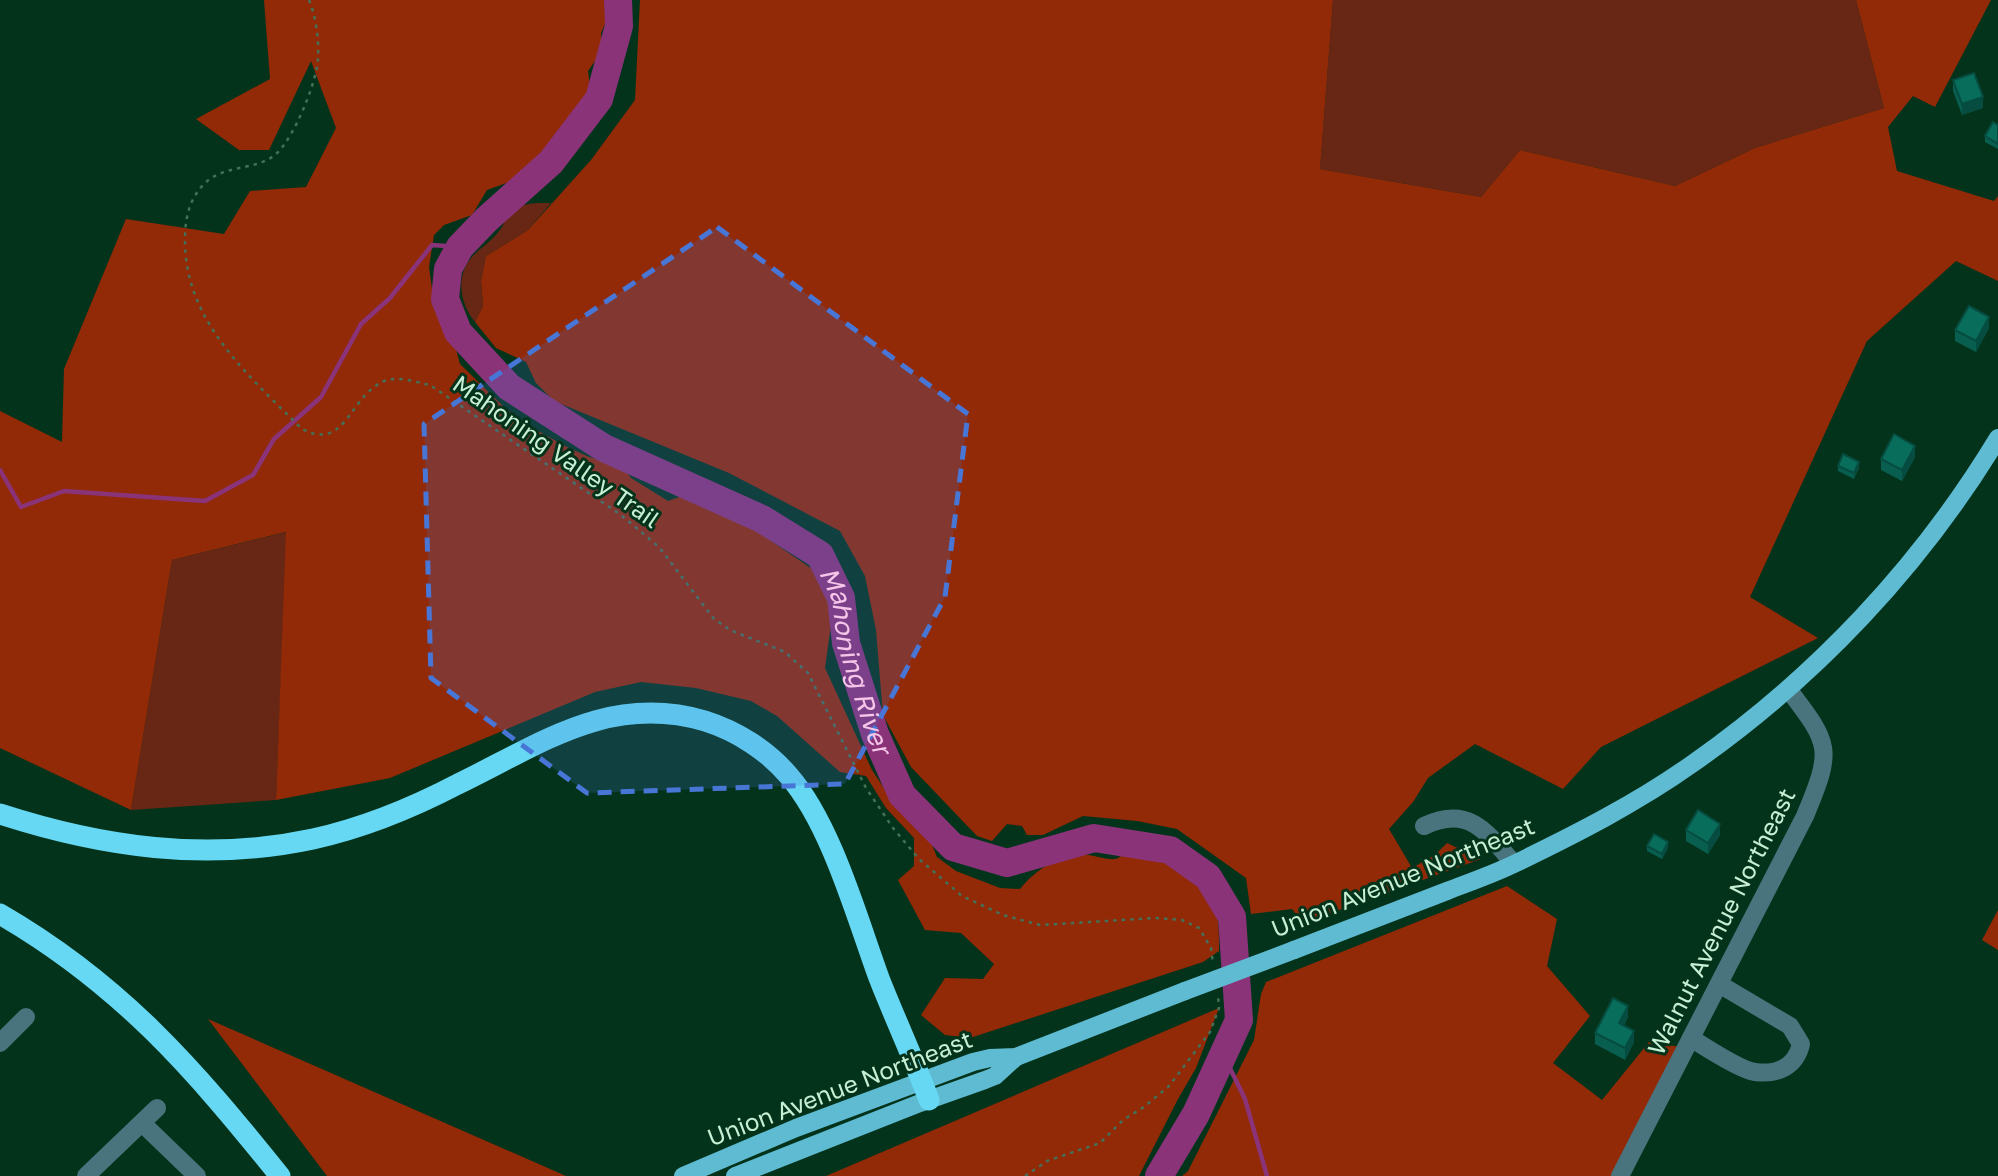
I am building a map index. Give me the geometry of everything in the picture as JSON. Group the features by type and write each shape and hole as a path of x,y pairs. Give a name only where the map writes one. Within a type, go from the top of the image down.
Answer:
{"highway":[{"path":"0,814 66,833 136,847 207,851 278,845 347,830 381,819 457,785 552,736 596,719 642,712 690,717 723,728 754,745 789,776 804,795 826,837 897,1026 925,1091"},
{"path":"0,914 62,953 127,1004 193,1072 280,1176"}],"main road":[{"name":"Union Avenue Northeast","path":"735,1176 925,1091 973,1062 1016,1057 1514,864 1651,791 1729,737 1788,689 1836,644 1901,574 1959,499 1998,438"},
{"name":"Union Avenue Northeast","path":"683,1176 796,1128 925,1091"}],"street":[{"name":"Walnut Avenue Northeast","path":"1620,1176 1805,816 1819,783 1825,758 1822,738 1788,689"},
{"path":"1424,827 1442,818 1469,821 1483,831 1514,864"},
{"path":"1691,1038 1753,1072 1772,1072 1790,1066 1798,1056 1801,1044 1790,1026 1719,984"},
{"path":"0,1043 26,1017"},
{"path":"86,1176 157,1108"},
{"path":"142,1123 197,1176"}],"path":[{"name":"Mahoning Valley Trail","path":"309,0 317,31 318,60 308,96 286,143 274,156 259,164 235,167 204,184 191,202 185,223 185,248 190,281 201,312 226,351 286,414 302,429 315,436 326,436 340,426 369,391 384,381 403,379 430,385 621,516 659,547 715,619 730,630 785,652 808,673 873,798 893,828 919,859 962,896 1003,915 1040,925 1156,918 1182,920 1199,928 1211,948 1214,972"},
{"path":"1025,1176 1047,1161 1100,1143 1123,1120 1169,1086 1210,1032 1219,1008 1216,984"}],"highlighted area":[{"path":"717,227 968,414 945,597 845,784 587,793 431,678 424,424"}],"shaded area":[{"path":"264,0 608,0 609,15 601,33 602,51 588,71 591,94 584,111 518,179 487,190 472,215 444,225 434,235 429,267 433,296 441,320 454,342 460,364 506,409 531,427 589,457 622,465 631,478 668,501 694,492 730,508 755,524 771,541 818,573 833,610 825,668 872,770 895,805 928,835 937,857 956,871 1000,888 1020,889 1042,869 1068,857 1088,855 1115,859 1139,851 1163,857 1197,876 1211,893 1219,929 1219,951 1203,962 970,1038 945,1035 921,1015 945,978 983,979 994,964 961,933 925,930 898,880 914,866 914,838 886,808 866,776 840,772 777,716 751,701 696,688 641,682 595,692 390,778 276,800 286,532 172,560 131,810 0,748 0,411 62,442 64,369 126,219 224,234 250,191 306,187 336,128 311,61 269,150 239,150 196,119 270,79"},
{"path":"640,0 1333,0 1320,169 1481,197 1520,150 1675,186 1755,148 1884,108 1856,0 1991,0 1935,107 1913,96 1888,127 1897,171 1994,201 1998,196 1998,281 1956,261 1867,341 1750,597 1818,638 1601,747 1563,789 1475,744 1428,778 1413,802 1389,829 1412,868 1435,855 1447,843 1481,859 1303,923 1292,909 1251,914 1246,878 1177,829 1137,821 1083,816 1043,835 1027,835 1022,826 1007,824 992,841 977,836 911,767 883,715 876,630 865,576 840,531 729,473 554,401 536,383 526,362 496,348 475,322 483,306 481,281 486,256 528,230 591,160 635,100"},
{"path":"1333,0 1856,0 1884,108 1755,148 1675,186 1520,150 1481,197 1320,169"},
{"path":"551,203 528,230 486,256 481,281 483,306 475,322 463,299 462,281 467,265 496,235 514,209 529,204"},
{"path":"287,532 276,800 131,810 172,560"},
{"path":"1507,886 1557,919 1547,966 1590,1016 1553,1063 1602,1100 1649,1042 1681,1047 1613,1176 1182,1176 1188,1171 1254,1040 1261,994 1266,982"},
{"path":"1998,910 1998,950 1982,940"},
{"path":"1219,1008 1196,1068 1139,1176 826,1176"},
{"path":"208,1019 566,1176 327,1176"}],"building":[{"path":"1974,73 1983,97 1962,104 1953,80"},
{"path":"1993,122 1998,125 1998,144 1985,136"},
{"path":"1969,306 1989,317 1976,341 1955,330"},
{"path":"1894,434 1915,446 1902,470 1881,459"},
{"path":"1843,454 1859,462 1854,473 1838,466"},
{"path":"1698,810 1720,824 1708,843 1686,830"},
{"path":"1654,834 1668,842 1662,854 1647,846"},
{"path":"1613,998 1628,1006 1619,1023 1634,1031 1625,1048 1595,1033"}],"waterway":[{"name":"Mahoning River","path":"618,0 619,26 599,99 551,162 460,247 448,269 445,299 458,332 509,387 604,448 762,519 820,555 841,598 846,643 875,734 902,795 953,847 1007,863 1094,838 1170,850 1208,877 1232,917 1239,1020 1196,1114 1159,1176"},
{"path":"0,470 21,507 64,491 205,501 253,475 274,439 321,397 361,324 390,298 432,245 460,247"},
{"path":"1223,1054 1245,1099 1267,1176"}]}
